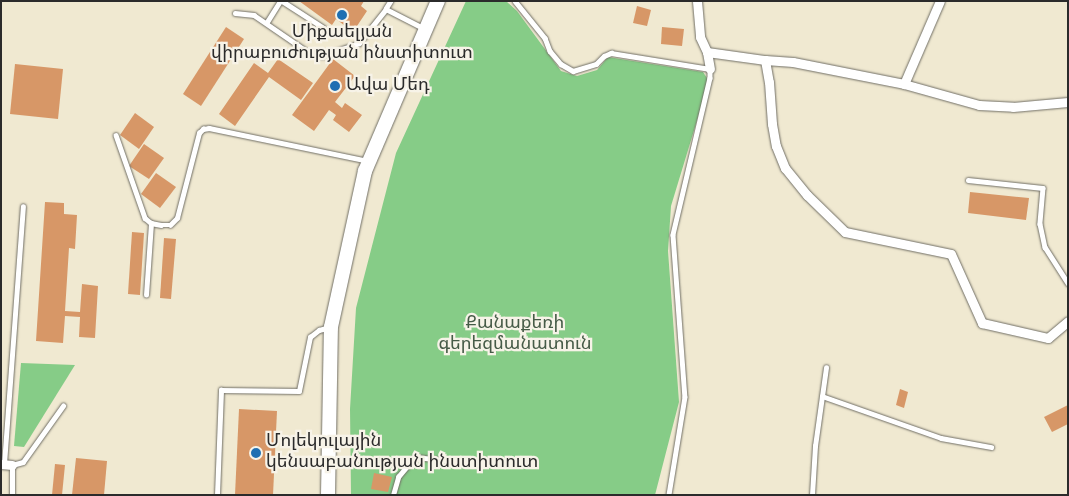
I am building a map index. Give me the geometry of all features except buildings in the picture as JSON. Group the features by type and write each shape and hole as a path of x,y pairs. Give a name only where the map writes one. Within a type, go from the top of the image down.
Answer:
{"street":[{"path":"323,495 330,327 367,161 434,1"},
{"path":"424,28 438,1"},
{"path":"697,1 700,37 707,52 710,69"},
{"path":"904,84 940,1"},
{"path":"707,52 793,62 904,84 979,105 1013,107 1068,102"},
{"path":"765,60 776,146 785,168 807,195 845,232 951,254 982,323 1048,338 1068,321"},
{"path":"328,495 330,327"}],"lane":[{"path":"267,22 281,1 324,28"},
{"path":"235,13 254,15 267,22 308,52 322,56 359,43 391,1"},
{"path":"515,1 545,38 550,51 561,64 573,71 596,64 604,56 611,53 710,69 710,78 673,235 685,397 669,495"},
{"path":"386,9 424,28"},
{"path":"116,135 145,218 150,223 170,225 178,218 199,133 203,129 209,128 367,161"},
{"path":"968,180 1044,188 1040,224 1045,247 1068,283"},
{"path":"12,495 6,464 23,207"},
{"path":"146,295 150,223"},
{"path":"217,495 221,390 299,391 310,337 318,330 330,327"},
{"path":"812,495 826,368"},
{"path":"822,396 941,438 991,447"},
{"path":"6,464 23,462 63,406"},
{"path":"393,495 398,477 416,457 454,461"}],"green space":[{"name":"Քանաքեռի գերեզմանատուն","path":"466,1 506,1 517,11 561,71 577,76 597,70 608,57 703,72 709,81 671,206 668,251 679,402 655,495 351,495 350,409 356,308 396,153"},
{"path":"21,363 75,365 24,447 14,446"}],"place":[{"name":"Միքաելյան վիրաբուժության ինստիտուտ","path":"342,15"},
{"name":"Ավա Մեդ","path":"335,86"},
{"name":"Մոլեկուլային կենսաբանության ինստիտուտ","path":"256,453"}]}
